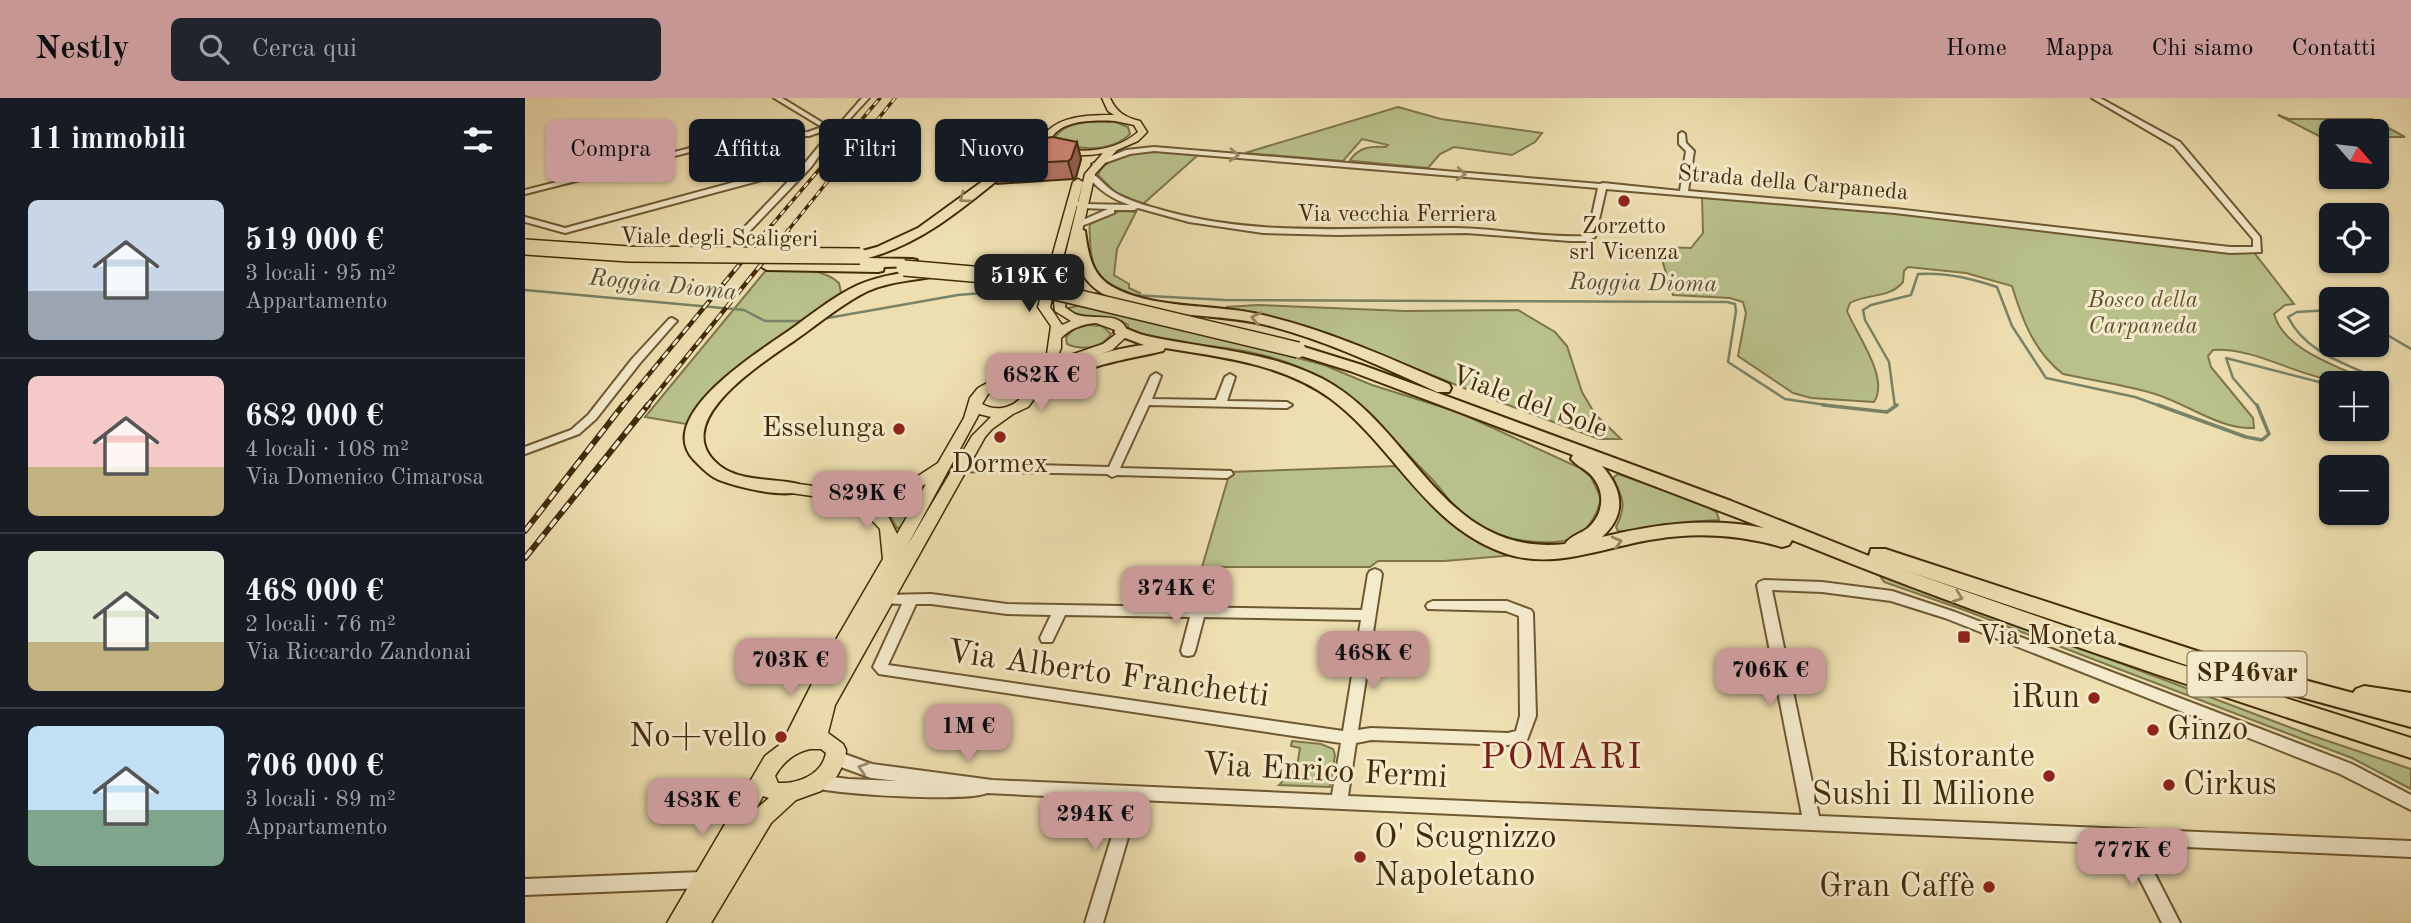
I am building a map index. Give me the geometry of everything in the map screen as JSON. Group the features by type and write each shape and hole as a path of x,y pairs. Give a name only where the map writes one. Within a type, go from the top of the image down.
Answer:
{"highway":[{"path":"525,248 618,254 860,256 888,248 916,235 987,182"},
{"path":"1079,228 1082,264 1092,279 1112,292 1280,324 1350,347 1480,404"},
{"name":"Viale degli Scaligeri","path":"525,248 614,259 904,269"},
{"name":"Viale degli Scaligeri","path":"525,256 607,265 904,269"},
{"name":"Viale del Sole","path":"904,269 950,265 998,272 1302,347 1480,404 1896,560 2085,624"},
{"path":"805,268 838,279 844,290 834,305"},
{"path":"791,488 742,480 714,470 697,454 694,433 701,412 723,386 834,305 904,269"},
{"name":"Viale del Sole","path":"904,269 963,272 1021,283 1302,347 1724,505 1909,580 2117,653"},
{"path":"1122,332 1139,340 1243,356 1295,372 1337,395 1394,451 1457,522 1482,537 1514,550 1550,553 1605,545 1656,532 1711,529 1763,534 1909,580"},
{"path":"1108,347 1135,345 1183,348"},
{"path":"1032,392 1055,378 1097,360 1144,349 1183,348"},
{"path":"1526,431 1589,464 1607,480 1613,498 1609,514 1596,532 1581,542 1550,553"},
{"path":"2085,624 2361,694 2411,702"},
{"name":"SP46var","path":"2085,624 2201,661 2411,718"},
{"path":"2117,653 2411,749"},
{"name":"SP46var","path":"2117,653 2265,693 2411,728"}],"main road":[{"path":"1048,135 1053,129 1098,112 1107,100 1115,113 1142,126 1143,132 1130,143 1113,149 1075,152"},
{"path":"1074,122 1095,118 1125,119"},
{"path":"816,740 839,665 888,566 953,463 987,426 1026,402 1050,368 1084,353 1108,347 1117,341 1122,332 1119,325 1110,321 1071,317 1059,308 1056,290 1088,159 1082,153 1050,147 1048,144"},
{"path":"1056,340 1057,326 1044,309 1056,290 1079,228 1078,204 1093,169 1113,149"},
{"path":"1014,382 1043,365 1056,340 1070,325 1090,320"},
{"path":"1056,340 1070,353 1084,353"},
{"path":"679,923 772,762 789,748 882,600 953,463 976,406 976,397 1001,383 1025,384 1032,392"},
{"path":"976,406 988,412 1008,411"},
{"path":"791,488 850,496 883,497 904,491 953,463"},
{"path":"850,496 872,508 886,525 893,543 888,566"},
{"path":"699,923 763,816 789,793 818,782 831,770 837,758 832,745 816,740 789,748"},
{"path":"765,778 772,790 789,793"}],"street":[{"path":"777,98 819,125"},
{"path":"847,119 866,98"},
{"name":"Strada della Carpaneda","path":"1093,169 1115,156 1146,149 1985,219 2230,250 2258,250 2257,239 2177,144 2095,98"},
{"path":"1682,134 1683,145 1689,151 1683,192"},
{"path":"805,168 819,150"},
{"path":"549,228 816,156"},
{"path":"565,231 808,165"},
{"name":"Via vecchia Ferriera","path":"1093,169 1095,182 1113,195 1152,210 1209,226 1285,233 1450,229 1578,239 1592,234 1602,185"},
{"path":"525,187 547,182"},
{"path":"525,192 562,182"},
{"path":"525,219 549,228 582,234 770,182"},
{"path":"742,233 791,182"},
{"name":"Via vecchia Ferriera","path":"1078,204 1152,210"},
{"name":"Via vecchia Ferriera","path":"1079,228 1103,213 1125,208"},
{"path":"525,451 575,432 593,417 636,361 672,321"},
{"path":"1112,473 1156,376"},
{"path":"1220,404 1230,377"},
{"path":"1145,402 1287,405"},
{"path":"953,463 1112,473 1227,474"},
{"path":"1339,802 1375,574"},
{"path":"1812,823 1764,585 1822,587 1892,596 1950,615 2346,769 2408,803"},
{"path":"882,600 912,598 1007,609 1367,615"},
{"name":"Via Alberto Franchetti","path":"912,598 880,667 884,670 1348,738 1371,734 1508,739 1522,736 1528,716 1526,613 1507,606 1433,606"},
{"path":"1047,638 1061,609"},
{"path":"1188,651 1199,611"},
{"name":"Via Enrico Fermi","path":"837,758 871,771 992,787 2411,849"},
{"name":"Via Enrico Fermi","path":"818,782 848,786 967,791 992,787"},
{"path":"1094,923 1133,793"},
{"path":"2127,837 2171,923"},
{"path":"525,887 702,880"}],"green space":[{"path":"1398,107 1441,119 1542,133 1535,142 1512,155 1454,147 1440,154 1428,168 1350,160 1361,150 1388,145 1362,139 1343,161 1245,153"},
{"path":"2278,115 2289,119 2319,119 2319,136"},
{"path":"1115,122 1128,127 1130,134 1103,147 1083,148 1054,139 1065,128 1073,125"},
{"path":"2389,128 2405,137 2389,137"},
{"path":"1154,150 1198,155 1143,204 1115,192 1098,175 1114,159"},
{"name":"Bosco della Carpaneda","path":"1702,197 1902,213 2252,250 2294,304 2285,305 2274,314 2280,327 2300,347 2346,371 2319,371 2319,377 2252,355 2213,350 2208,356 2211,367 2253,418 2254,428 2229,425 2158,395 2063,374 2044,356 2037,345 2025,323 2012,286 1966,273 1908,267 1904,271 1903,282 1897,287 1850,303 1847,311 1875,369 1878,392 1874,402 1811,398 1793,393 1738,356 1746,313 1743,302 1730,298 1673,295 1658,247 1691,248 1703,233"},
{"path":"1120,211 1136,212 1117,249 1114,275 1129,284 1129,288 1140,293 1137,296 1101,277 1093,263 1090,224"},
{"path":"767,269 814,271 839,283 841,292 836,300 776,344 692,425 645,417"},
{"path":"1088,303 1324,365 1372,385 1458,412 1580,468 1591,477 1601,498 1596,514 1586,528 1573,538 1556,542 1517,540 1491,532 1458,510 1387,433 1327,381 1271,357 1206,345 1141,338 1128,330 1128,325 1121,321 1081,315 1065,309"},
{"path":"1258,305 1405,311 1518,310 1555,332 1567,346 1582,392 1595,414 1621,439 1599,439 1339,339 1255,313 1226,307"},
{"path":"1088,325 1102,326 1111,334 1091,347 1067,344 1066,337 1074,329"},
{"path":"1397,466 1437,508 1463,530 1478,540 1516,555 1444,561 1378,561 1370,567 1202,567 1230,472"},
{"path":"1618,474 1705,505 1717,513 1719,520 1618,531 1616,527 1623,507 1613,478"},
{"path":"924,488 901,528 897,528 888,513 876,503"},
{"path":"1880,576 1932,592 2310,735 2411,769 2411,789 2352,758 1884,582"},
{"path":"1292,741 1321,744 1333,749 1335,755 1330,787 1279,785 1297,767 1300,748 1291,746"}],"building":[{"path":"1048,138 1077,142 1071,159 1048,162"}],"waterway":[{"name":"Roggia Dioma","path":"1895,406 1889,362 1865,320 1863,310 1871,305 1911,295 1918,274 1939,274 1958,276 1997,287 2012,326 2046,378 2135,397 2163,407"},
{"name":"Roggia Dioma","path":"525,290 744,310 765,321 804,321"},
{"name":"Roggia Dioma","path":"822,319 958,295 1018,290"},
{"name":"Roggia Dioma","path":"1089,293 1106,294"},
{"name":"Roggia Dioma","path":"1131,295 1225,300 1727,302 1735,304 1736,311 1728,362 1785,399 1836,406"},
{"name":"Roggia Dioma","path":"2319,311 2297,312 2288,317 2304,339 2319,350"},
{"name":"Roggia Dioma","path":"2389,336 2411,349"},
{"name":"Roggia Dioma","path":"2331,357 2361,371"},
{"name":"Roggia Dioma","path":"2258,407 2233,378 2226,358 2319,382"},
{"name":"Roggia Dioma","path":"1823,405 1836,406"},
{"name":"Roggia Dioma","path":"2158,405 2246,437 2262,440 2269,434 2258,407"},
{"name":"Roggia Dioma","path":"1836,406 1887,412 1895,406"}],"railway":[{"path":"765,233 880,98"},
{"path":"786,233 895,98"},
{"path":"622,407 767,231"},
{"path":"646,407 788,231"},
{"path":"525,531 623,405"},
{"path":"525,558 648,405"}],"place":[{"name":"Zorzetto srl Vicenza","path":"1624,201"},
{"name":"Esselunga","path":"899,429"},
{"name":"Dormex","path":"1000,437"},
{"name":"Via Moneta","path":"1964,637"},
{"name":"iRun","path":"2094,698"},
{"name":"Ginzo","path":"2153,730"},
{"name":"No+vello","path":"781,737"},
{"name":"Ristorante Sushi Il Milione","path":"2049,776"},
{"name":"Cirkus","path":"2169,785"},
{"name":"O' Scugnizzo Napoletano","path":"1360,857"},
{"name":"Gran Caffè","path":"1989,887"}],"district":[{"name":"POMARI","path":"1562,758"}]}
